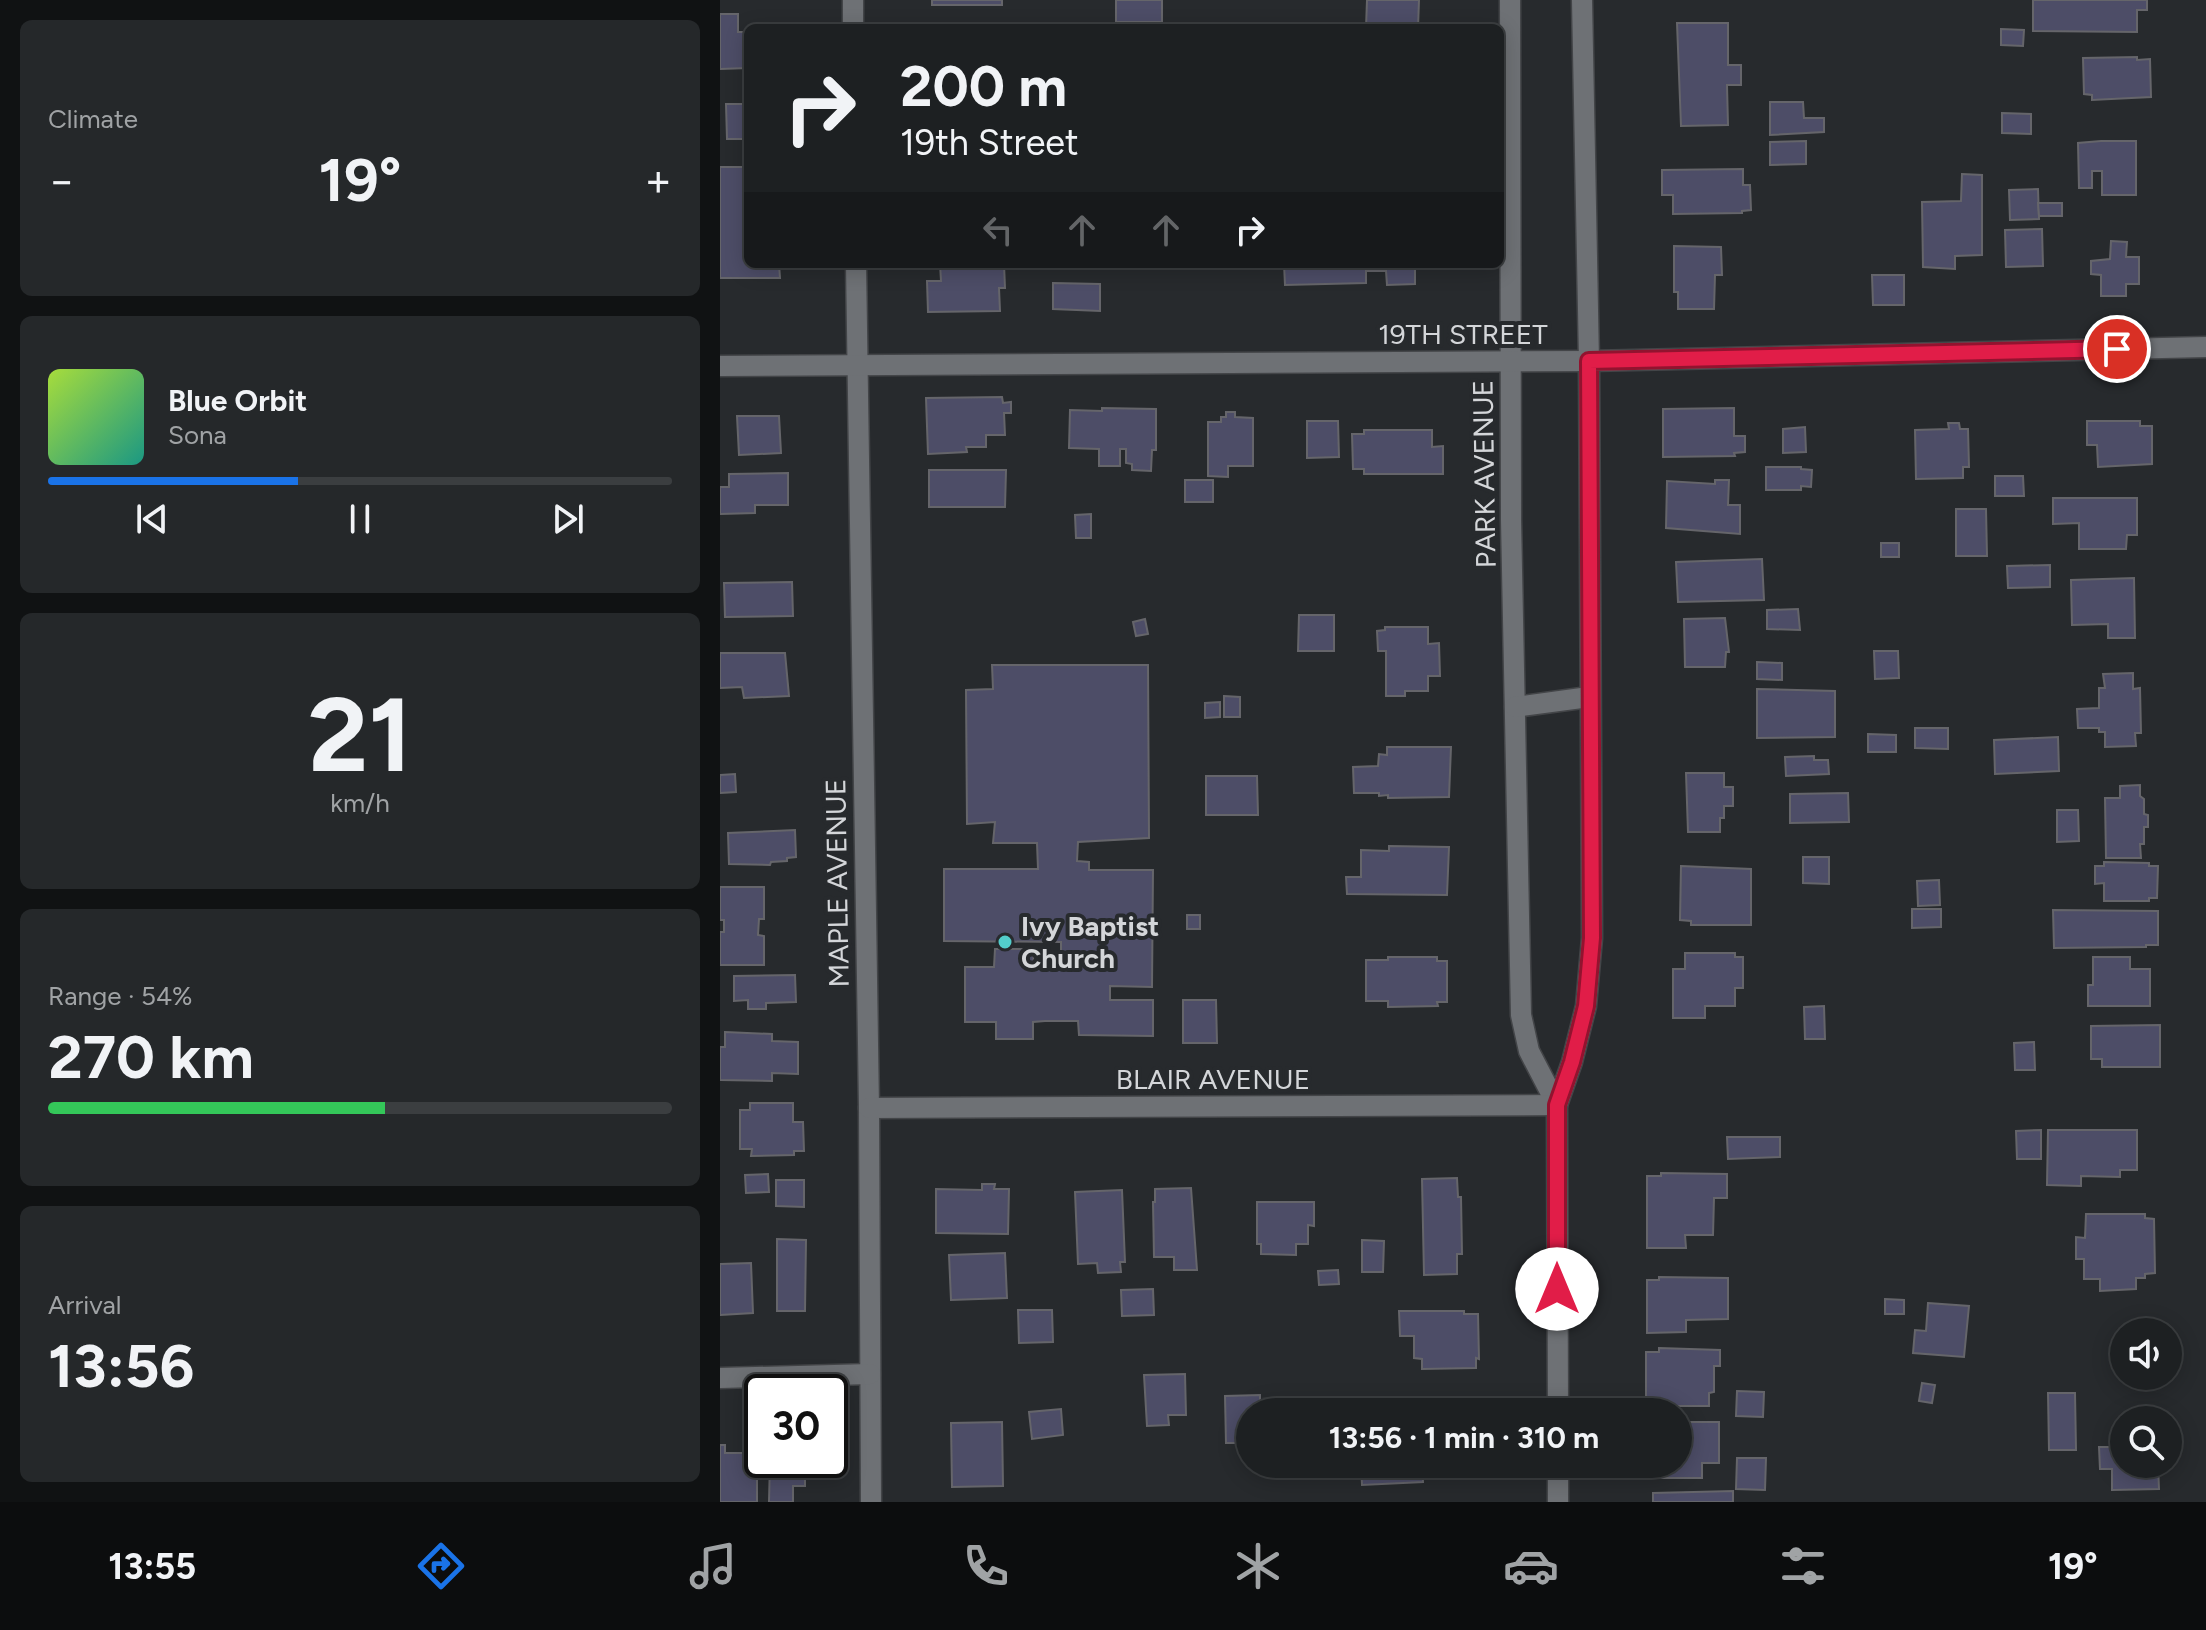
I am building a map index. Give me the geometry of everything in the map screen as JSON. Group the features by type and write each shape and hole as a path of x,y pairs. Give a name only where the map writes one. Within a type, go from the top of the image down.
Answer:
{"street":[{"path":"853,0 853,24"},
{"name":"PARK AVENUE","path":"1510,0 1510,361 1521,1015 1529,1051 1557,1105"},
{"name":"PARK AVENUE","path":"1558,1398 1557,1105 1586,1006 1592,938 1589,361 1582,0"},
{"name":"MAPLE AVENUE","path":"856,268 869,1108 871,1502"},
{"name":"19TH STREET","path":"720,366 1589,361 2206,347"},
{"path":"1515,707 1589,697"},
{"name":"BLAIR AVENUE","path":"869,1108 1557,1105"},
{"path":"720,1378 870,1374"},
{"path":"1558,1478 1558,1502"}],"building":[{"path":"932,0 1002,0 1002,5 932,5"},
{"path":"1116,0 1162,0 1162,22 1116,22"},
{"path":"1367,0 1419,0 1418,24 1366,24"},
{"path":"2033,0 2147,0 2147,10 2137,10 2137,32 2033,31"},
{"path":"720,14 738,14 738,32 744,32 744,68 720,69"},
{"path":"1677,23 1728,23 1728,65 1741,65 1741,85 1727,85 1728,125 1681,126"},
{"path":"2001,29 2024,30 2023,46 2001,45"},
{"path":"2137,57 2137,60 2150,59 2151,97 2092,100 2092,95 2084,94 2083,58"},
{"path":"1770,102 1803,102 1804,118 1824,118 1824,132 1770,135"},
{"path":"726,104 744,104 744,139 727,139"},
{"path":"2002,113 2031,114 2031,134 2002,133"},
{"path":"1806,141 1806,164 1770,165 1770,142"},
{"path":"2136,141 2136,195 2102,195 2102,171 2092,171 2092,188 2079,188 2078,143"},
{"path":"720,167 744,167 744,268 779,268 780,278 720,278"},
{"path":"1743,169 1743,185 1750,185 1751,210 1742,213 1673,214 1673,195 1662,195 1662,170"},
{"path":"1962,174 1982,175 1982,255 1955,256 1955,269 1923,267 1922,202 1961,201"},
{"path":"2038,189 2039,219 2010,220 2009,190"},
{"path":"2038,203 2062,203 2062,216 2039,216"},
{"path":"2042,229 2043,266 2006,267 2005,230"},
{"path":"2111,241 2127,242 2126,257 2139,257 2139,284 2126,284 2126,296 2101,296 2101,275 2091,274 2091,261 2110,259"},
{"path":"1674,246 1721,247 1722,275 1715,275 1714,309 1678,309 1678,292 1674,292"},
{"path":"940,268 1004,268 1005,288 999,288 1000,311 928,312 927,281 941,281"},
{"path":"1284,268 1415,268 1415,284 1387,285 1386,271 1366,271 1366,283 1285,285"},
{"path":"1872,275 1904,275 1904,305 1873,305"},
{"path":"1053,283 1100,284 1100,311 1053,309"},
{"path":"1002,397 1003,403 1011,402 1011,413 1004,413 1005,435 986,435 986,447 966,447 967,452 928,454 926,398"},
{"path":"1102,408 1156,409 1156,450 1152,450 1151,471 1132,470 1132,464 1126,463 1126,449 1120,449 1120,466 1099,466 1099,449 1069,448 1070,410 1102,411"},
{"path":"1734,408 1734,436 1745,436 1745,452 1734,453 1735,456 1663,457 1663,409"},
{"path":"1226,412 1235,412 1235,417 1253,418 1253,466 1228,466 1228,477 1208,476 1208,422 1221,422"},
{"path":"737,416 779,416 781,453 739,455"},
{"path":"1307,421 1338,421 1339,457 1307,458"},
{"path":"2087,421 2140,421 2140,426 2152,426 2152,464 2098,467 2097,445 2087,445"},
{"path":"1948,423 1959,423 1960,429 1968,429 1969,467 1963,467 1963,478 1916,479 1915,430 1949,429"},
{"path":"1805,427 1806,452 1783,453 1783,429"},
{"path":"1364,430 1432,430 1432,447 1443,446 1443,474 1364,474 1364,469 1353,469 1352,434 1364,434"},
{"path":"1766,467 1812,470 1811,487 1766,490"},
{"path":"929,470 1006,470 1005,507 929,507"},
{"path":"788,473 788,505 755,505 755,513 720,514 720,487 729,487 729,474"},
{"path":"1995,476 2023,476 2024,496 1995,496"},
{"path":"1185,480 1213,480 1213,502 1185,502"},
{"path":"1715,480 1729,480 1728,505 1740,505 1740,534 1666,528 1667,481 1715,484"},
{"path":"2053,498 2137,498 2137,535 2127,535 2126,549 2079,549 2079,523 2053,524"},
{"path":"1956,509 1986,509 1987,556 1956,556"},
{"path":"1091,514 1091,538 1076,538 1075,515"},
{"path":"1881,543 1899,543 1899,557 1881,557"},
{"path":"1762,559 1764,600 1678,602 1676,562"},
{"path":"2050,565 2050,587 2008,588 2007,566"},
{"path":"2134,578 2135,638 2108,638 2108,624 2072,625 2071,580"},
{"path":"792,582 793,616 725,617 724,583"},
{"path":"1798,609 1800,630 1767,629 1767,610"},
{"path":"1299,615 1334,615 1334,651 1298,651"},
{"path":"1725,618 1729,652 1726,652 1725,667 1685,667 1684,619"},
{"path":"1145,619 1148,634 1136,636 1133,622"},
{"path":"1385,627 1428,627 1428,644 1439,643 1440,676 1428,676 1428,691 1405,691 1405,696 1386,696 1386,651 1378,651 1377,631 1385,630"},
{"path":"1874,651 1898,651 1899,678 1875,679"},
{"path":"720,653 785,653 789,696 744,698 742,687 720,688"},
{"path":"1757,662 1782,663 1782,680 1757,679"},
{"path":"992,665 1148,665 1149,838 1078,842 1077,861 1089,862 1089,870 1153,870 1152,987 1110,986 1110,1000 1153,1000 1153,1036 1079,1035 1078,1021 1045,1021 1033,1022 1033,1039 996,1039 996,1022 965,1022 965,967 994,967 995,949 1034,949 1033,969 1061,969 1061,942 944,941 944,869 1038,869 1037,843 993,843 995,822 967,824 966,690 993,689"},
{"path":"2133,673 2133,689 2140,688 2141,733 2135,733 2136,746 2105,747 2105,732 2099,732 2099,728 2078,728 2077,709 2099,708 2099,688 2105,688 2103,674"},
{"path":"1757,689 1835,691 1835,737 1757,738"},
{"path":"1224,696 1240,697 1240,717 1224,717"},
{"path":"1220,702 1220,717 1205,718 1205,703"},
{"path":"1915,728 1948,728 1948,749 1915,748"},
{"path":"1868,734 1896,735 1896,752 1868,752"},
{"path":"2058,737 2059,771 1995,774 1994,740"},
{"path":"1387,747 1451,747 1449,797 1388,798 1388,795 1379,796 1379,793 1354,793 1353,767 1378,766 1379,754 1387,755"},
{"path":"1814,756 1814,760 1828,760 1829,774 1786,776 1785,757"},
{"path":"1686,773 1724,773 1724,787 1733,787 1733,806 1724,806 1720,832 1688,832"},
{"path":"735,774 736,792 720,793 720,775"},
{"path":"1206,776 1257,776 1258,815 1206,815"},
{"path":"2140,785 2144,814 2148,815 2144,844 2140,844 2141,858 2106,858 2105,798 2120,798 2120,786"},
{"path":"1848,793 1849,822 1790,823 1790,794"},
{"path":"2057,810 2078,810 2079,841 2057,842"},
{"path":"795,830 796,857 771,862 770,865 729,864 728,833"},
{"path":"1389,846 1449,847 1447,895 1347,894 1346,877 1361,877 1361,850 1389,851"},
{"path":"1803,857 1829,857 1829,884 1803,883"},
{"path":"2104,862 2158,866 2157,898 2149,898 2149,901 2104,901 2104,883 2095,884 2095,866 2104,866"},
{"path":"1681,866 1751,869 1751,925 1691,925 1691,921 1680,920"},
{"path":"1939,880 1940,905 1918,906 1917,881"},
{"path":"720,887 764,887 764,919 759,919 758,935 764,936 764,965 720,965 720,932 724,932 724,920 720,920"},
{"path":"1912,909 1941,909 1941,927 1912,928"},
{"path":"2053,910 2158,911 2158,945 2054,948"},
{"path":"1187,915 1200,915 1200,929 1187,929"},
{"path":"1685,953 1735,953 1735,957 1743,957 1743,988 1735,988 1735,1006 1705,1006 1705,1018 1673,1018 1673,969 1685,969"},
{"path":"1388,957 1437,957 1437,961 1447,961 1447,1002 1437,1002 1438,1006 1388,1007 1388,1001 1366,1001 1366,960 1388,960"},
{"path":"2093,957 2130,957 2130,969 2150,969 2150,1006 2088,1006 2088,985 2093,985"},
{"path":"795,975 796,1002 766,1003 766,1009 748,1009 748,1000 734,1001 734,976"},
{"path":"1183,1000 1216,1000 1217,1043 1183,1043"},
{"path":"1824,1006 1825,1039 1805,1039 1804,1007"},
{"path":"2160,1025 2160,1067 2102,1067 2102,1059 2091,1059 2091,1026"},
{"path":"725,1032 772,1034 772,1041 798,1042 798,1074 772,1073 772,1081 720,1080 720,1047 725,1047"},
{"path":"2034,1042 2035,1070 2015,1070 2014,1043"},
{"path":"750,1103 793,1103 793,1122 803,1122 804,1151 794,1151 794,1155 751,1156 752,1149 740,1149 740,1110 750,1110"},
{"path":"2041,1130 2041,1159 2017,1159 2016,1131"},
{"path":"2048,1130 2137,1130 2137,1170 2120,1170 2120,1177 2081,1176 2081,1186 2047,1185"},
{"path":"1727,1137 1780,1137 1780,1157 1728,1159"},
{"path":"1661,1173 1727,1174 1727,1198 1714,1198 1713,1235 1685,1235 1686,1248 1647,1248 1647,1176 1661,1176"},
{"path":"768,1174 769,1192 746,1193 745,1175"},
{"path":"1457,1178 1458,1197 1461,1197 1462,1254 1457,1254 1457,1274 1424,1275 1422,1179"},
{"path":"776,1180 804,1180 804,1207 776,1206"},
{"path":"982,1184 995,1184 994,1189 1009,1189 1008,1234 936,1233 936,1189 982,1190"},
{"path":"1191,1188 1197,1270 1174,1270 1174,1257 1154,1257 1155,1189"},
{"path":"1122,1190 1125,1262 1120,1262 1121,1272 1098,1273 1097,1263 1078,1264 1075,1192"},
{"path":"1257,1202 1314,1202 1314,1226 1308,1225 1308,1244 1296,1244 1296,1255 1261,1254 1261,1244 1257,1244"},
{"path":"2086,1214 2145,1214 2145,1218 2154,1219 2155,1273 2136,1278 2136,1289 2100,1291 2100,1279 2084,1279 2084,1259 2076,1259 2076,1237 2085,1238"},
{"path":"777,1239 806,1240 805,1311 777,1311"},
{"path":"1362,1240 1384,1241 1383,1272 1362,1272"},
{"path":"1005,1253 1007,1298 951,1300 949,1255"},
{"path":"751,1263 753,1313 720,1315 720,1264"},
{"path":"1338,1270 1339,1284 1319,1285 1318,1271"},
{"path":"1659,1277 1728,1278 1728,1319 1686,1320 1686,1332 1647,1333 1647,1280 1659,1280"},
{"path":"1153,1289 1154,1315 1122,1316 1121,1290"},
{"path":"1885,1299 1904,1300 1904,1314 1885,1314"},
{"path":"1928,1303 1969,1306 1964,1357 1913,1353 1915,1330 1926,1331"},
{"path":"1018,1310 1052,1310 1053,1342 1019,1343"},
{"path":"1399,1311 1464,1311 1464,1314 1478,1314 1479,1359 1476,1358 1476,1368 1422,1369 1422,1359 1414,1358 1414,1336 1400,1336"},
{"path":"1659,1348 1720,1350 1720,1366 1714,1366 1714,1392 1709,1393 1709,1406 1692,1406 1692,1398 1646,1398 1646,1352 1659,1352"},
{"path":"1185,1374 1186,1415 1168,1415 1169,1425 1147,1426 1144,1375"},
{"path":"1922,1383 1935,1385 1932,1403 1919,1401"},
{"path":"1737,1391 1764,1392 1763,1417 1736,1416"},
{"path":"2048,1393 2075,1393 2076,1450 2049,1450"},
{"path":"1260,1395 1260,1398 1236,1398 1236,1443 1226,1443 1225,1396"},
{"path":"1061,1409 1063,1435 1032,1439 1029,1412"},
{"path":"1002,1422 1003,1486 952,1487 951,1423"},
{"path":"1692,1422 1719,1422 1719,1463 1702,1463 1702,1478 1692,1478"},
{"path":"720,1445 725,1445 725,1453 744,1453 744,1478 757,1478 757,1502 720,1502"},
{"path":"2099,1447 2110,1447 2110,1469 2100,1469"},
{"path":"1737,1458 1766,1458 1765,1490 1736,1489"},
{"path":"770,1478 805,1478 805,1486 793,1486 793,1502 769,1502"},
{"path":"1362,1478 1423,1478 1423,1482 1362,1485"},
{"path":"2112,1478 2159,1478 2159,1489 2112,1490"},
{"path":"1733,1491 1733,1502 1653,1502 1653,1493"}],"place":[{"name":"Ivy Baptist Church","path":"1005,942"}],"route":[{"path":"1557,1289 1557,1105 1586,1006 1592,938 1589,361 2117,349"}]}
